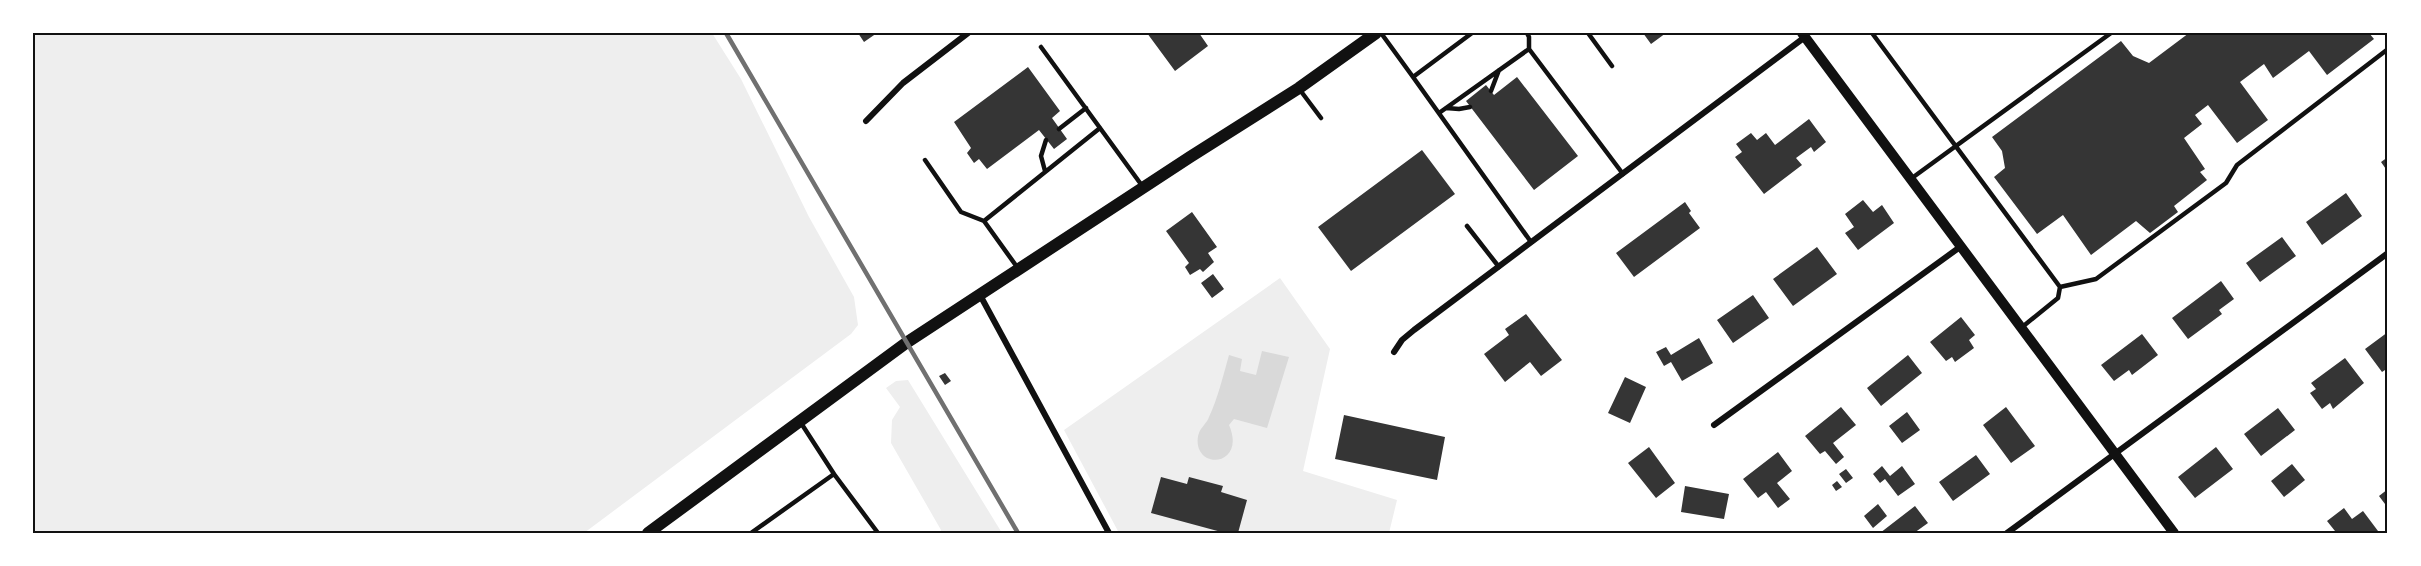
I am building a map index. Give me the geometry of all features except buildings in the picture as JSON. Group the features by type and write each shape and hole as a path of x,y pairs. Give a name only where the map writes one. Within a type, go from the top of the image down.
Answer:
{"main road":[{"path":"648,533 662,529 799,422 906,343 1143,187 1299,88 1377,33"}],"street":[{"path":"866,121 903,83 968,33"},
{"path":"1394,352 1402,340 1414,330 1623,174 1803,35 2174,533"},
{"path":"1714,425 1960,247"},
{"path":"2007,533 2388,253"},
{"path":"980,295 1109,533"}],"lane":[{"path":"1382,33 1531,242"},
{"path":"1413,77 1472,33"},
{"path":"1527,33 1528,49 1623,174"},
{"path":"1588,33 1612,66"},
{"path":"1872,33 2060,287 2058,298 2020,328"},
{"path":"1910,179 2111,33"},
{"path":"1041,47 1143,187"},
{"path":"1439,112 1528,49"},
{"path":"2060,287 2096,279 2226,183 2237,165 2388,49"},
{"path":"1491,91 1499,70"},
{"path":"1299,88 1321,118"},
{"path":"1445,107 1459,110 1470,107"},
{"path":"1059,129 1086,108"},
{"path":"984,221 1100,128"},
{"path":"1046,140 1041,156 1046,171"},
{"path":"926,160 961,212 984,221 1018,269"},
{"path":"1467,226 1499,267"},
{"path":"799,422 878,533"},
{"path":"751,533 834,474"}],"shaded area":[{"path":"33,33 712,33 741,79 809,217 854,297 858,325 851,334 584,533 33,533"},
{"path":"1280,278 1330,349 1303,471 1397,500 1389,533 1119,533 1064,430"},
{"path":"1262,351 1289,357 1267,428 1234,419 1229,425 1232,446 1229,453 1218,460 1205,456 1198,447 1198,435 1215,402 1229,355 1242,359 1240,371 1256,375"},
{"path":"908,380 1002,533 940,533 941,530 891,443 892,420 900,407 886,388 896,381"}],"railway":[{"path":"726,33 1018,533"}]}
